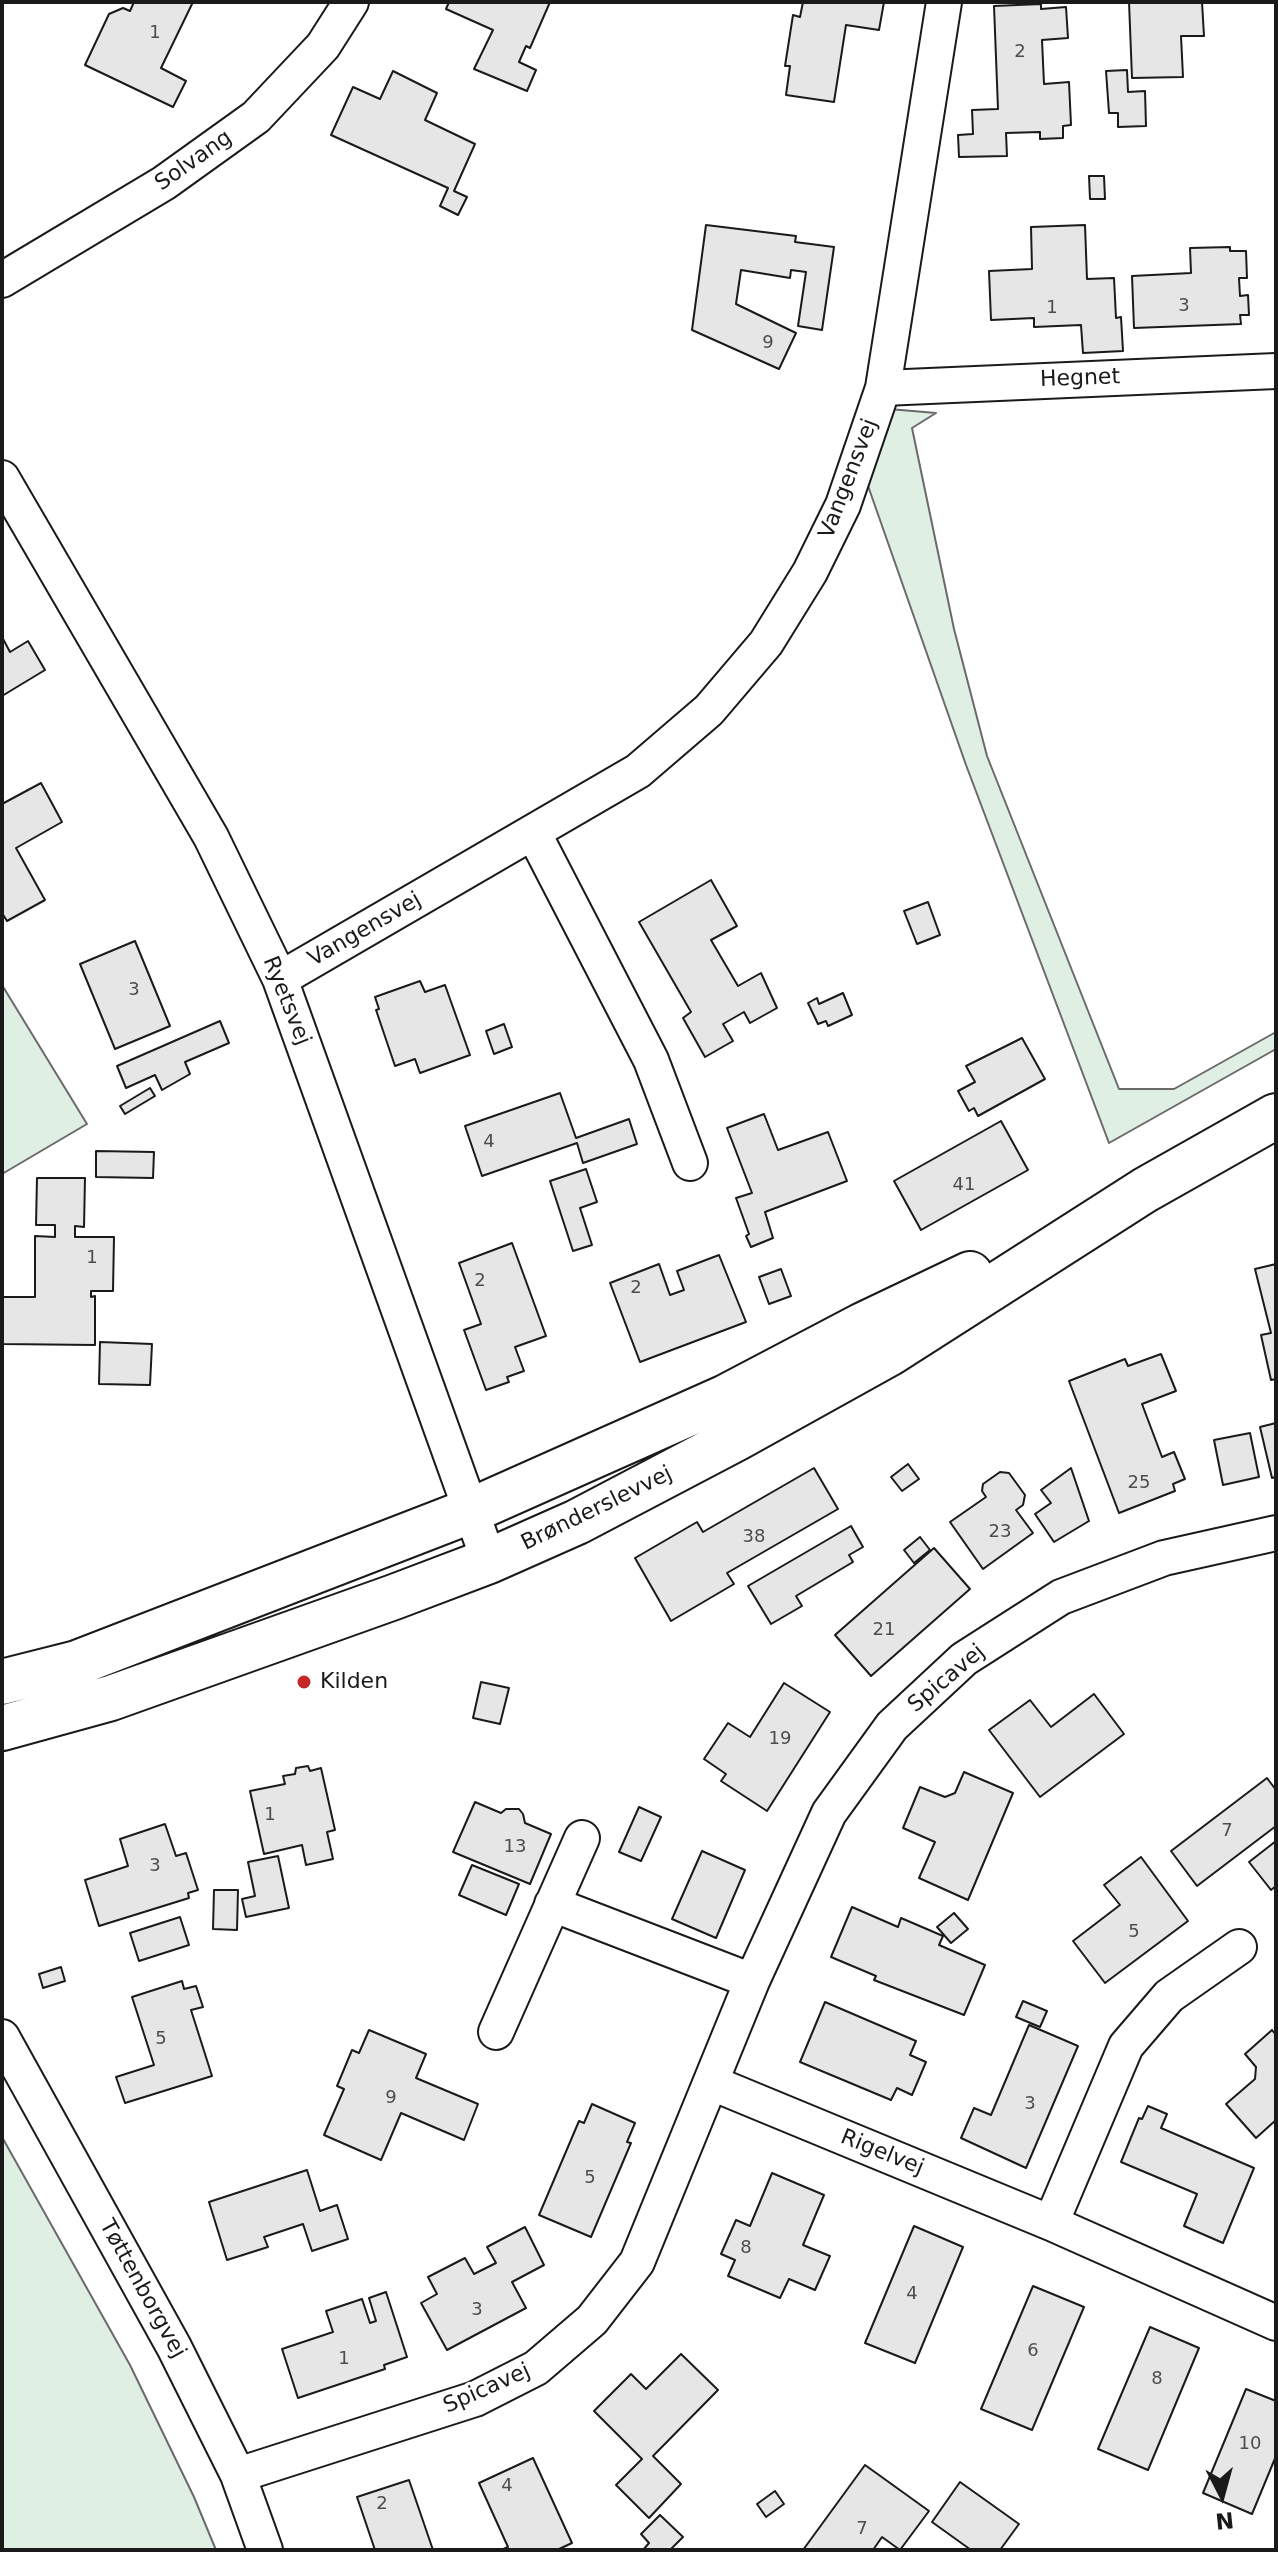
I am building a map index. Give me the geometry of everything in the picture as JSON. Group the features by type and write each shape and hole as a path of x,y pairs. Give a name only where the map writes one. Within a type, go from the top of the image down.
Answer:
{"main road":[{"name":"Brønderslevvej","path":"2,1728 111,1698 489,1561 590,1515 890,1353 1145,1190 1276,1116"},
{"name":"Brønderslevvej","path":"2,1682 77,1663 470,1511 726,1397 863,1325 1145,1190"}],"street":[{"name":"Solvang","path":"2,280 164,183 256,117 323,46 351,2"},
{"name":"Vangensvej","path":"280,979 638,771 709,710 766,643 810,572 843,505 883,388 944,2"},
{"name":"Hegnet","path":"883,388 1276,371"},
{"name":"Ryetsvej","path":"2,478 211,837 280,979 489,1561"},
{"path":"533,832 651,1060 690,1163"},
{"name":"Spicavej","path":"238,2475 475,2399 536,2368 592,2320 637,2262 752,1981 829,1813 892,1726 964,1659 1061,1597 1164,1558 1276,1533"},
{"path":"496,2032 582,1838"},
{"path":"552,1904 752,1981"},
{"path":"1051,2223 1126,2046 1169,1996 1239,1947"},
{"name":"Tøttenborgvej","path":"2,2037 174,2347 238,2475 265,2550"},
{"name":"Rigelvej","path":"712,2083 1051,2223 1276,2323"}],"green space":[{"path":"889,409 936,413 912,428 954,629 987,756 1119,1089 1174,1089 1276,1032 1276,1049 1109,1143 966,765 867,483"},
{"path":"2,985 87,1124 2,1174"},
{"path":"2,2137 130,2365 216,2550 2,2550"}],"building":[{"path":"134,2 193,2 161,68 186,81 173,107 85,65 109,14 123,8 130,11"},
{"path":"449,2 550,2 530,48 526,46 519,62 536,70 527,91 474,69 493,30 446,9"},
{"path":"803,2 884,2 879,30 846,25 834,102 786,95 790,66 785,66 793,15 800,17"},
{"path":"1129,2 1202,2 1204,36 1181,36 1183,77 1132,78"},
{"path":"1041,4 1041,9 1066,7 1068,38 1042,40 1044,84 1069,82 1071,125 1063,126 1063,138 1040,139 1040,132 1006,133 1007,156 959,157 958,135 973,134 972,110 998,109 994,6"},
{"path":"1127,70 1128,92 1145,91 1146,126 1118,127 1118,113 1109,113 1106,71"},
{"path":"393,71 437,93 425,120 475,144 454,191 467,197 458,215 440,206 448,188 331,135 353,87 380,99"},
{"path":"1089,176 1104,176 1105,199 1090,199"},
{"path":"706,225 796,236 795,242 834,247 822,330 798,326 806,272 791,270 790,278 741,270 736,304 796,333 779,369 692,330"},
{"path":"1085,225 1087,279 1114,278 1116,318 1121,317 1123,351 1083,353 1081,325 1034,327 1034,318 991,320 989,271 1032,269 1031,227"},
{"path":"1230,247 1230,251 1246,251 1247,278 1239,278 1240,296 1248,295 1249,315 1240,315 1241,324 1134,328 1132,276 1191,273 1190,248"},
{"path":"2,637 10,652 28,641 45,670 2,696"},
{"path":"41,783 62,822 16,848 45,900 7,921 2,913 2,804"},
{"path":"711,880 737,926 711,940 738,986 761,973 777,1008 750,1023 744,1012 723,1024 733,1041 705,1057 683,1018 691,1012 639,922"},
{"path":"928,902 940,935 917,944 904,911"},
{"path":"135,941 170,1026 115,1049 80,964"},
{"path":"420,981 425,992 445,985 470,1055 420,1073 415,1059 395,1066 376,1010 379,1009 375,997"},
{"path":"843,993 852,1015 828,1026 826,1021 818,1024 808,1003 817,998 819,1004"},
{"path":"220,1021 229,1043 185,1062 190,1074 162,1090 155,1075 126,1088 117,1066"},
{"path":"504,1024 512,1047 494,1054 486,1031"},
{"path":"1022,1038 1045,1079 978,1116 974,1108 969,1111 958,1091 975,1082 966,1066"},
{"path":"150,1088 155,1096 125,1114 120,1106"},
{"path":"560,1093 576,1138 629,1119 637,1144 583,1163 577,1143 482,1176 465,1126"},
{"path":"764,1114 778,1150 828,1132 847,1181 765,1212 773,1238 751,1247 736,1198 752,1193 727,1128"},
{"path":"1001,1121 1028,1170 921,1230 894,1181"},
{"path":"96,1151 154,1152 153,1178 96,1177"},
{"path":"586,1169 597,1202 580,1208 592,1245 573,1251 550,1181"},
{"path":"37,1178 85,1178 84,1227 75,1226 75,1237 114,1237 113,1291 91,1291 91,1297 95,1296 95,1345 2,1344 2,1297 35,1297 35,1236 55,1237 55,1225 36,1225"},
{"path":"512,1243 546,1336 515,1347 524,1371 507,1377 509,1382 486,1390 464,1330 481,1324 459,1263"},
{"path":"719,1255 746,1322 640,1362 610,1283 659,1264 670,1295 684,1290 677,1271"},
{"path":"1276,1264 1276,1379 1271,1380 1261,1335 1271,1333 1255,1269"},
{"path":"781,1269 791,1296 769,1304 759,1277"},
{"path":"100,1342 152,1344 150,1385 99,1384"},
{"path":"1161,1354 1176,1391 1142,1404 1162,1457 1174,1452 1185,1479 1173,1484 1175,1491 1119,1513 1069,1381 1125,1359 1128,1366"},
{"path":"1276,1423 1276,1477 1272,1478 1260,1427"},
{"path":"1250,1433 1259,1477 1223,1485 1214,1440"},
{"path":"908,1464 919,1479 902,1491 891,1477"},
{"path":"814,1468 838,1509 727,1573 734,1584 671,1621 635,1558 697,1522 703,1532"},
{"path":"1071,1468 1089,1521 1054,1542 1035,1514 1051,1503 1041,1490"},
{"path":"1000,1472 1009,1473 1025,1495 1023,1505 1016,1510 1033,1533 983,1569 950,1522 986,1497 982,1491 983,1484"},
{"path":"851,1526 863,1547 849,1555 853,1562 796,1596 802,1606 771,1624 748,1586"},
{"path":"920,1537 930,1550 914,1563 904,1550"},
{"path":"934,1548 970,1589 871,1676 835,1635"},
{"path":"481,1682 509,1688 500,1724 473,1718"},
{"path":"784,1683 830,1712 767,1811 721,1781 726,1774 704,1759 728,1723 750,1737"},
{"path":"1094,1694 1124,1734 1040,1797 989,1730 1030,1700 1051,1727"},
{"path":"308,1766 310,1771 321,1768 335,1830 327,1832 333,1859 306,1865 302,1845 264,1854 250,1791 285,1784 283,1776 295,1774 296,1768"},
{"path":"964,1772 1013,1793 968,1900 919,1878 935,1842 903,1828 920,1787 945,1797 955,1793"},
{"path":"1267,1778 1276,1790 1276,1826 1197,1886 1171,1851"},
{"path":"475,1802 501,1813 506,1809 519,1809 525,1823 551,1834 530,1884 453,1852"},
{"path":"639,1807 661,1817 641,1861 619,1852"},
{"path":"165,1824 176,1856 186,1853 198,1890 188,1893 189,1898 99,1926 85,1880 128,1866 120,1839"},
{"path":"1276,1841 1276,1886 1271,1890 1249,1862"},
{"path":"702,1851 745,1870 716,1938 672,1919"},
{"path":"278,1856 289,1908 246,1917 242,1899 255,1896 248,1862"},
{"path":"1141,1857 1188,1921 1105,1983 1073,1941 1120,1905 1104,1885"},
{"path":"472,1865 519,1884 506,1915 459,1895"},
{"path":"214,1890 238,1890 237,1930 213,1929"},
{"path":"852,1907 898,1927 901,1918 943,1936 939,1945 985,1965 964,2015 874,1980 876,1976 831,1957"},
{"path":"954,1913 968,1929 951,1943 937,1927"},
{"path":"180,1917 189,1945 139,1961 130,1933"},
{"path":"61,1967 65,1981 43,1988 39,1974"},
{"path":"182,1981 184,1989 196,1986 203,2007 191,2010 212,2076 125,2103 116,2077 154,2065 132,1997"},
{"path":"1023,2001 1047,2011 1040,2027 1016,2017"},
{"path":"825,2002 916,2041 910,2055 926,2062 912,2095 897,2088 891,2100 800,2062"},
{"path":"1029,2025 1078,2046 1026,2168 961,2138 974,2108 991,2115"},
{"path":"369,2030 426,2054 416,2078 478,2104 464,2140 401,2113 381,2160 324,2135 344,2089 337,2086 352,2050 359,2053"},
{"path":"1272,2030 1276,2035 1276,2120 1256,2138 1226,2104 1255,2079 1256,2067 1245,2054"},
{"path":"592,2104 635,2123 627,2142 631,2143 591,2237 539,2215 579,2121 584,2123"},
{"path":"1148,2106 1167,2114 1161,2128 1254,2168 1223,2243 1184,2226 1197,2194 1121,2162 1139,2118 1142,2119"},
{"path":"307,2170 320,2211 337,2205 348,2239 312,2251 303,2224 264,2237 268,2247 227,2260 209,2202"},
{"path":"772,2173 824,2195 803,2245 830,2256 815,2290 789,2279 780,2298 728,2276 735,2260 721,2254 736,2220 750,2226"},
{"path":"914,2226 963,2247 915,2363 865,2343"},
{"path":"525,2227 544,2265 512,2282 526,2308 447,2350 421,2303 437,2294 428,2277 465,2258 474,2274 496,2263 487,2247"},
{"path":"1033,2286 1084,2307 1032,2430 981,2409"},
{"path":"386,2292 407,2357 384,2365 385,2369 298,2398 282,2349 333,2332 326,2311 362,2299 370,2323 376,2321 369,2298"},
{"path":"1150,2327 1199,2348 1148,2470 1098,2449"},
{"path":"681,2354 718,2390 653,2456 681,2484 649,2518 616,2485 642,2459 594,2411 631,2374 646,2389"},
{"path":"1246,2389 1276,2401 1276,2456 1252,2514 1203,2493"},
{"path":"533,2458 572,2543 557,2550 501,2550 508,2547 479,2483"},
{"path":"865,2465 929,2511 900,2550 882,2537 873,2550 803,2550"},
{"path":"409,2480 433,2550 375,2550 357,2497"},
{"path":"960,2482 1019,2524 1000,2550 971,2550 932,2522"},
{"path":"775,2491 784,2504 766,2517 757,2504"},
{"path":"660,2515 683,2537 670,2550 643,2550 649,2543 641,2534"}],"place":[{"name":"Kilden","path":"304,1682"}]}
